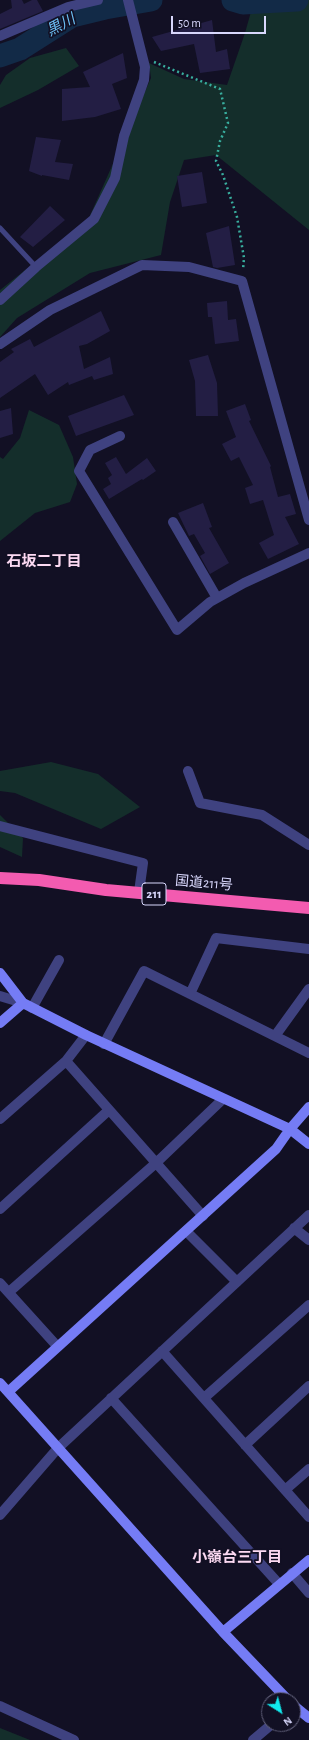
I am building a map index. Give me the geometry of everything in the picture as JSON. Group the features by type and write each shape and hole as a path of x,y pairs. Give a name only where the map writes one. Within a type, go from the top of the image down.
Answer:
{"highway":[{"name":"国道211号","path":"0,878 39,880 106,890 309,908"}],"street":[{"path":"0,36 68,7 98,0"},
{"path":"0,300 36,267 94,219 115,178 124,136 144,80 145,67 128,0"},
{"path":"0,344 50,310 142,265 189,267 242,281 309,520"},
{"path":"120,436 90,450 79,471 177,630 210,602 244,583 309,553"},
{"path":"173,522 217,598"},
{"path":"188,771 200,803 262,815 309,845"},
{"path":"0,826 143,863 139,892"},
{"path":"190,994 216,938 309,949"},
{"path":"32,1008 59,960"},
{"path":"104,1044 144,972 309,1053"},
{"path":"0,973 23,1003"},
{"path":"275,1036 309,989"},
{"path":"0,996 23,1003 104,1044 290,1129 309,1144"},
{"path":"0,1024 23,1003"},
{"path":"0,1118 66,1061 86,1035"},
{"path":"66,1061 203,1216"},
{"path":"9,1292 156,1163 223,1099"},
{"path":"8,1392 276,1149 290,1129 309,1107"},
{"path":"0,1209 110,1110"},
{"path":"0,1515 58,1448 309,1215"},
{"path":"294,1228 309,1240"},
{"path":"186,1231 237,1282"},
{"path":"0,1283 57,1346"},
{"path":"204,1398 309,1305"},
{"path":"162,1351 309,1517"},
{"path":"0,1383 223,1632 280,1692"},
{"path":"245,1445 309,1386"},
{"path":"111,1398 279,1584"},
{"path":"285,1490 309,1469"},
{"path":"223,1632 309,1560"},
{"path":"292,1573 309,1593"},
{"path":"0,1706 74,1740"},
{"path":"253,1740 262,1732"}],"lane":[{"path":"0,228 36,267"}],"path":[{"path":"142,58 220,89 228,123 220,141 216,161 223,174 236,217 244,258 242,281"}],"green space":[{"path":"309,0 309,230 216,155 184,160 170,202 161,255 90,273 17,318 0,337 0,290 88,220 151,78 149,63 184,79 227,85 245,33 254,1"},
{"path":"66,48 79,66 38,90 0,108 0,85 6,75 30,58"},
{"path":"29,410 59,425 73,457 77,484 70,502 35,513 0,541 0,457 3,459 20,438"},
{"path":"51,762 98,774 140,807 101,829 15,793 0,791 0,771"},
{"path":"0,815 23,838 22,857 0,847"},
{"path":"0,1728 30,1740 0,1740"}],"building":[{"path":"11,0 22,0 24,4 32,0 37,0 43,11 0,29 0,14 12,8"},
{"path":"212,20 216,52 227,49 230,69 200,73 194,44 161,51 152,37"},
{"path":"123,53 127,78 112,84 121,109 95,117 62,121 62,89 90,87 83,72"},
{"path":"36,137 61,140 55,162 73,164 69,180 42,176 29,171"},
{"path":"202,172 207,203 182,207 177,176"},
{"path":"50,206 65,220 33,247 20,237"},
{"path":"229,226 235,265 217,268 213,267 206,233"},
{"path":"227,301 228,320 236,319 239,341 215,344 212,317 208,317 207,303"},
{"path":"101,311 110,331 87,344 79,346 84,369 110,357 113,374 94,380 92,376 69,385 68,382 48,395 35,374 0,398 0,362 14,352 11,349 30,339 34,347"},
{"path":"208,355 217,383 218,416 196,416 195,381 189,360"},
{"path":"124,395 134,415 76,436 68,416"},
{"path":"245,404 251,420 249,421 271,466 278,497 290,494 296,514 285,517 299,544 268,559 259,543 274,535 263,500 250,504 245,488 253,485 239,457 231,461 222,444 236,437 226,411"},
{"path":"11,408 13,434 0,438 0,411"},
{"path":"116,457 126,474 147,458 156,471 109,499 103,489 111,484 108,478 112,475 105,463"},
{"path":"203,503 212,527 209,528 229,563 210,574 200,556 205,553 194,534 189,536 178,513"}],"waterway":[{"name":"黒川","path":"0,56 20,49 72,16 105,8 151,0"},
{"name":"黒川","path":"233,0 243,3 297,0"}],"district":[{"name":"石坂二丁目","path":"44,561"},
{"name":"小嶺台三丁目","path":"237,1557"}]}
